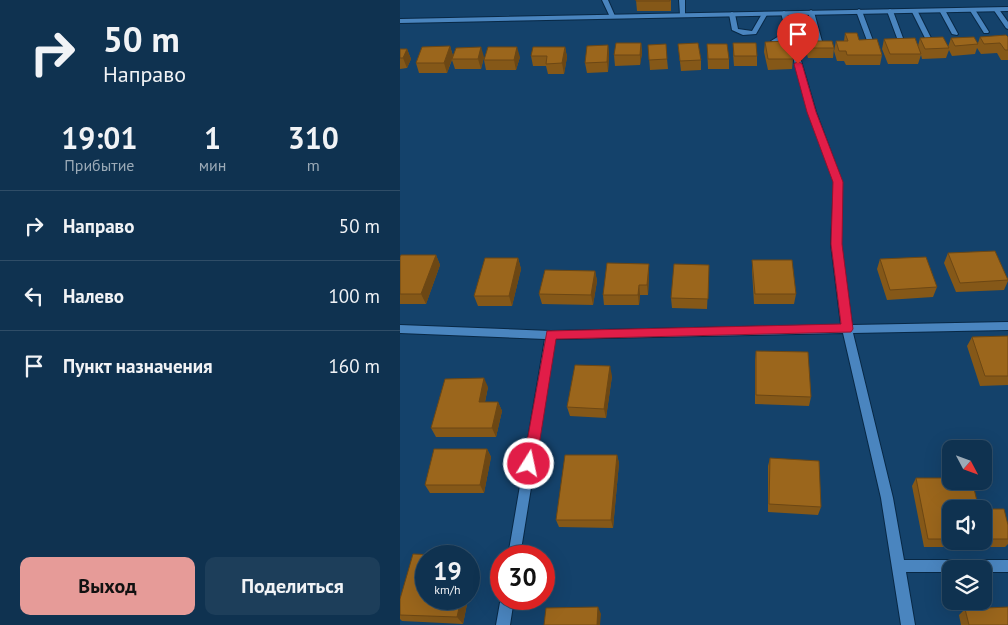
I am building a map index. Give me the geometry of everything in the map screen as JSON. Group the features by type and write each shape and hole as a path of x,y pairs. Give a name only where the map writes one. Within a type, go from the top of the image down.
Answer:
{"street":[{"path":"605,0 612,16"},
{"path":"682,0 683,15"},
{"path":"972,9 986,32"},
{"path":"996,9 1008,27"},
{"path":"400,21 1008,9"},
{"path":"914,10 928,38"},
{"path":"942,10 954,34"},
{"path":"859,11 872,46"},
{"path":"890,11 900,38"},
{"path":"811,12 820,45"},
{"path":"732,14 735,30 748,34 754,33 765,13"},
{"path":"784,13 812,112 838,182 836,244 847,329 888,498 908,625"},
{"path":"774,41 789,32"},
{"path":"400,329 551,335 1008,326"},
{"path":"516,545 551,335"},
{"path":"898,566 1008,566"},
{"path":"503,625 505,610"}],"building":[{"path":"670,0 670,1 636,1"},
{"path":"845,33 857,33 859,40 877,39 882,55 847,55 846,51 839,51 836,41 848,41"},
{"path":"1006,35 1008,37 1008,50 1005,50 1000,43 984,44 980,37"},
{"path":"943,37 949,48 925,49 920,38"},
{"path":"974,37 978,44 955,46 951,38"},
{"path":"915,38 921,54 890,54 884,39"},
{"path":"789,41 793,59 768,59 765,42"},
{"path":"808,41 832,41 834,48 809,48"},
{"path":"616,43 641,43 640,55 614,55"},
{"path":"698,43 701,60 680,61 678,44"},
{"path":"733,43 756,43 757,56 734,56"},
{"path":"666,44 667,59 649,60 648,45"},
{"path":"707,44 727,44 729,59 708,59"},
{"path":"608,45 607,62 585,63 587,46"},
{"path":"450,46 444,63 416,63 422,47"},
{"path":"481,47 478,59 452,59 456,48"},
{"path":"488,47 517,47 514,60 484,60"},
{"path":"533,47 565,47 562,63 546,64 547,56 531,56"},
{"path":"400,49 407,49 403,58 400,58"},
{"path":"995,251 1008,280 960,283 948,253"},
{"path":"401,255 436,255 421,294 400,294"},
{"path":"926,257 937,287 890,290 880,259"},
{"path":"485,258 518,258 509,296 474,296"},
{"path":"752,260 792,260 796,294 755,294"},
{"path":"607,263 649,264 647,285 639,285 638,295 603,295"},
{"path":"674,264 709,265 708,299 671,298"},
{"path":"545,270 595,271 591,295 539,294"},
{"path":"1008,336 1008,376 985,376 972,337"},
{"path":"756,351 808,352 811,397 756,395"},
{"path":"575,365 610,366 604,409 567,407"},
{"path":"484,378 479,402 498,402 492,428 431,428 445,379"},
{"path":"434,449 487,449 480,485 425,485"},
{"path":"565,455 617,455 611,520 556,520"},
{"path":"770,458 819,461 821,507 769,504"},
{"path":"916,478 942,478 942,490 974,490 977,500 942,500 942,539 928,539"},
{"path":"992,509 1004,509 1008,525 1008,539 992,539"},
{"path":"413,554 415,554 415,610 459,610 457,617 400,615 400,599"},
{"path":"598,607 597,625 544,625 546,610 555,610 555,608"},
{"path":"1008,607 1008,625 969,625 965,610 992,610 992,608"}],"route":[{"path":"529,464 551,335 847,329 836,244 838,182 812,112 798,64"}]}
